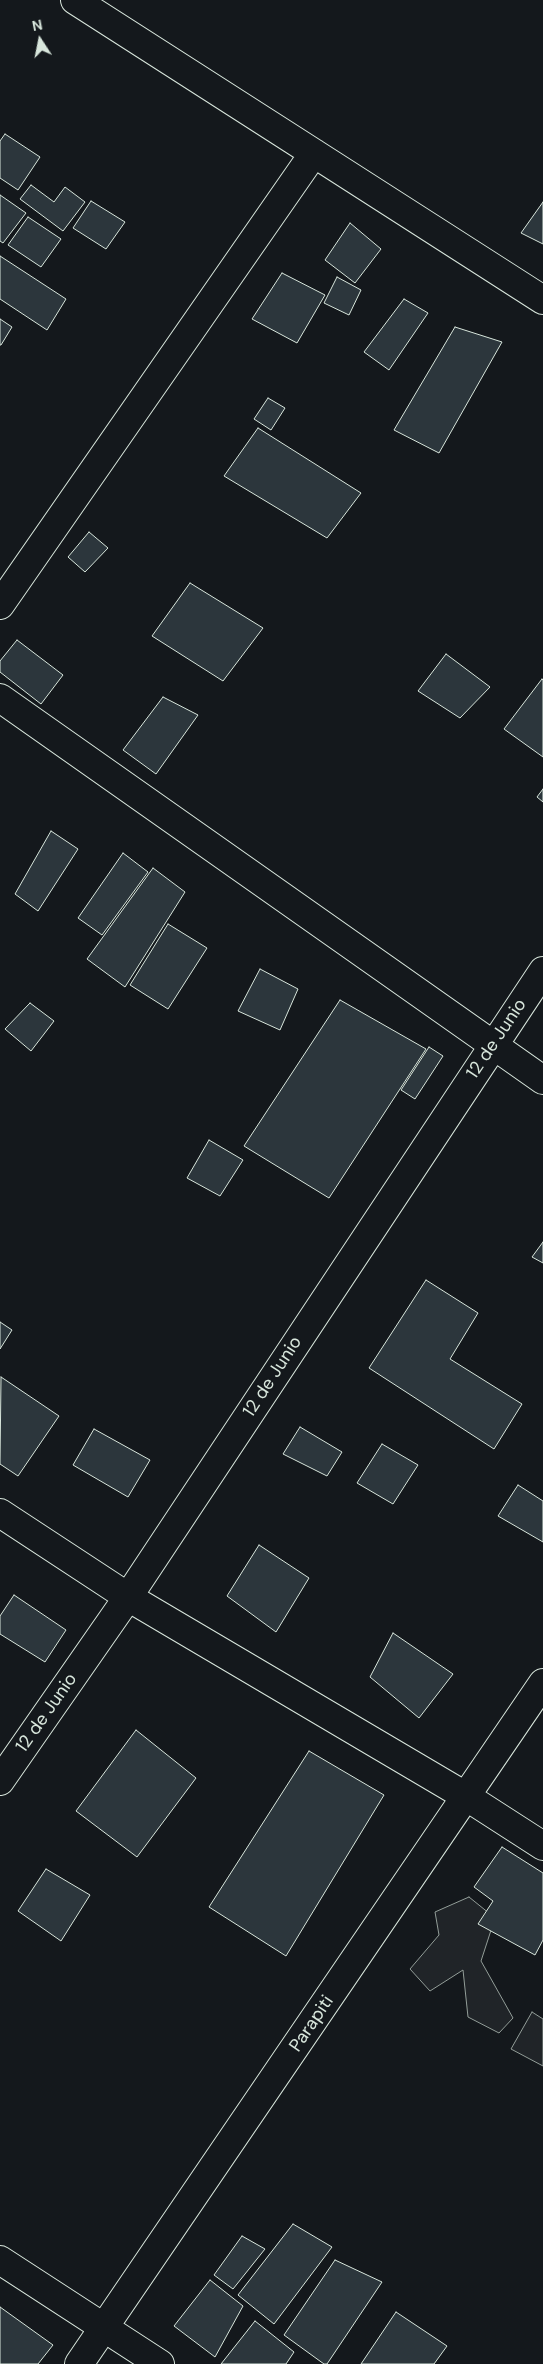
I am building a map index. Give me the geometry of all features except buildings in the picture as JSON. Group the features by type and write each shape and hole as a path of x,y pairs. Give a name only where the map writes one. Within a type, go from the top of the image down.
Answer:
{"street":[{"path":"75,0 543,300"},
{"path":"0,605 314,153"},
{"path":"0,698 543,1080"},
{"name":"12 de Junio","path":"0,1781 128,1597 543,971"},
{"path":"0,1513 128,1597 467,1797 543,1846"},
{"name":"Parapiti","path":"79,2364 543,1683"},
{"path":"0,2260 160,2364"}],"shaded area":[{"path":"469,1897 495,1918 481,1961 513,2018 499,2033 468,2017 463,1970 430,1991 410,1969 439,1935 435,1912"},
{"path":"532,2012 543,2019 543,2066 511,2049"}]}
